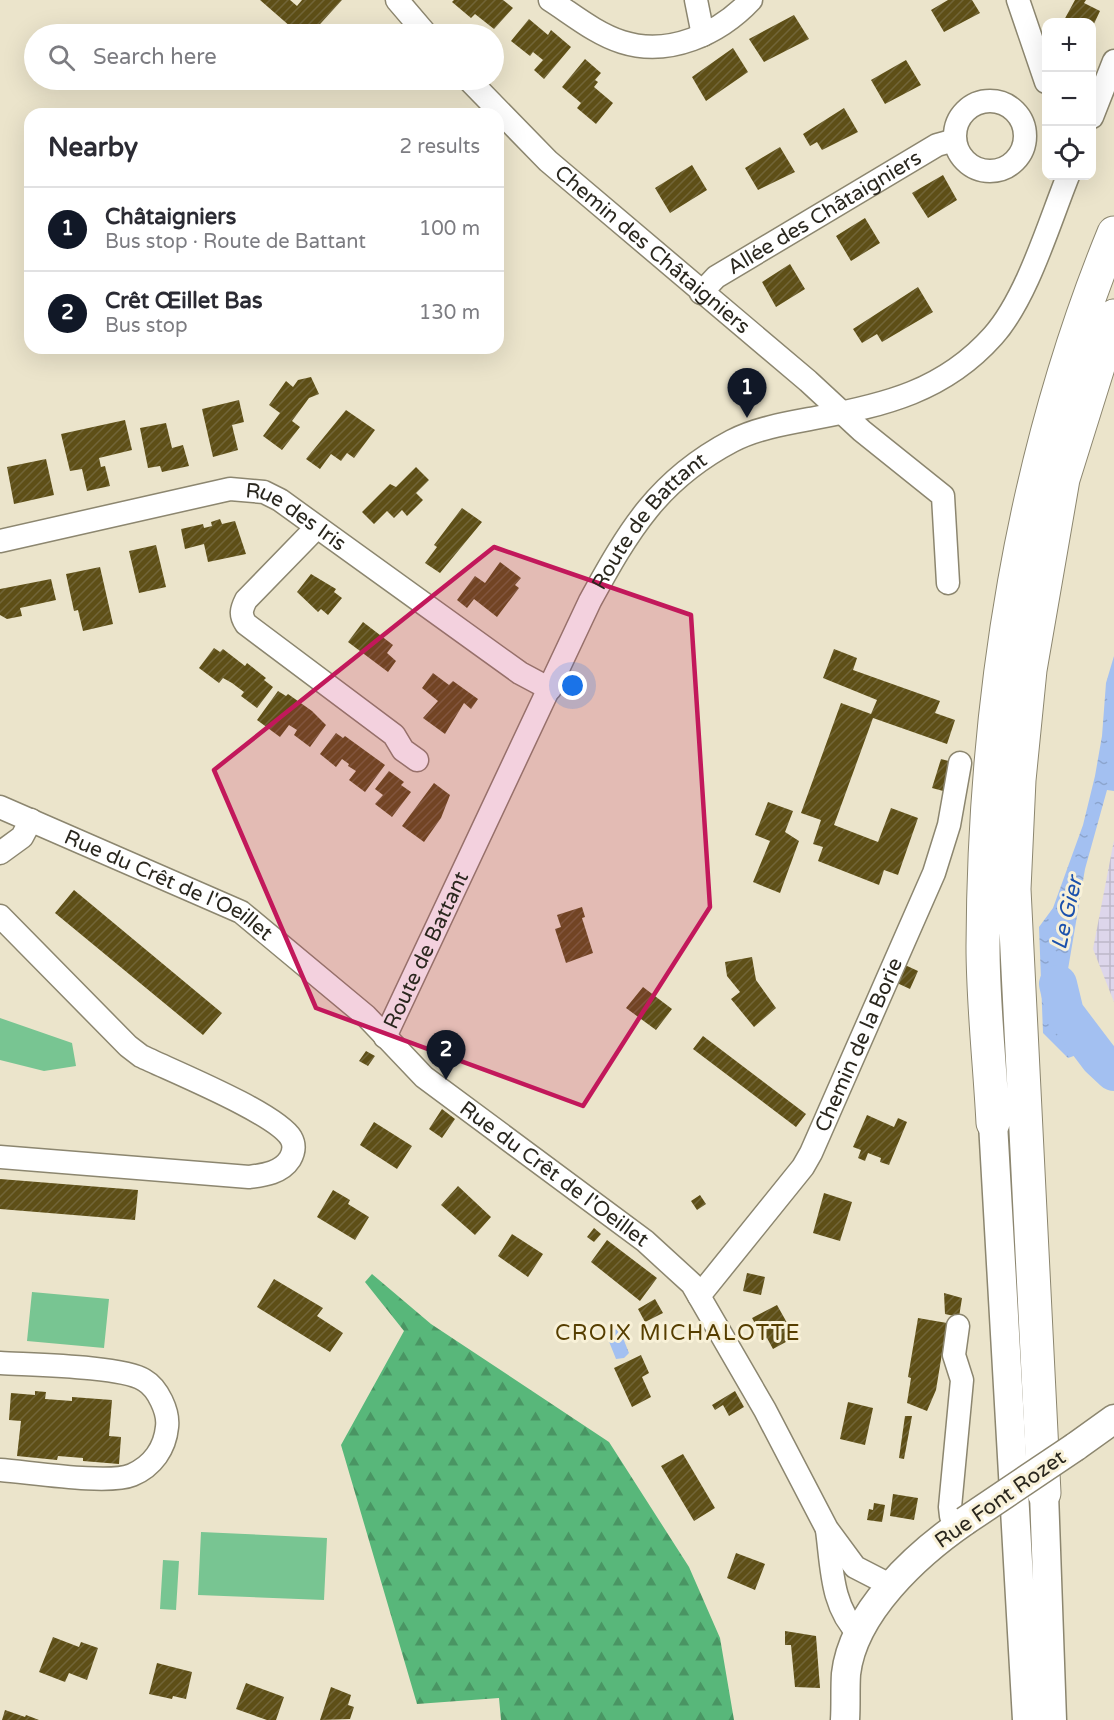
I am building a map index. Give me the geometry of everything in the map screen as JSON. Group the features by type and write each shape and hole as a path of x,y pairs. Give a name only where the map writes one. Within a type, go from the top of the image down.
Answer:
{"highway":[{"path":"993,1123 983,947 990,770 999,685 1018,566 1046,433 1090,290 1114,232"},
{"path":"1044,1493 1014,889 1019,780 1030,670 1063,479 1114,316"}],"main road":[{"path":"993,1123 1027,1720"},
{"name":"Rue Font Rozet","path":"890,1585 915,1560 961,1524 1114,1419"},
{"path":"1044,1493 1052,1720"},
{"path":"1046,1532 1067,1720"},
{"path":"845,1720 846,1672 859,1634 890,1585"}],"street":[{"path":"397,0 417,24"},
{"path":"550,0 600,32 621,42 665,46 703,35 718,28 751,0"},
{"path":"696,0 703,35"},
{"path":"1018,0 1043,72"},
{"path":"1096,107 1114,61"},
{"name":"Chemin des Châtaigniers","path":"479,90 496,108"},
{"name":"Chemin des Châtaigniers","path":"504,116 548,161 943,496 948,583"},
{"name":"Allée des Châtaigniers","path":"701,293 716,277 937,145 954,140"},
{"name":"Route de Battant","path":"385,1037 595,592 620,548 651,503 691,467 734,440 784,423 896,401 932,384 965,362 994,335 1017,300 1066,180"},
{"name":"Rue des Iris","path":"0,541 230,489 264,492 280,500 315,528 520,673 550,689"},
{"path":"315,528 246,600 241,609 241,617 246,624 394,735 403,750 417,760"},
{"name":"Chemin de la Borie","path":"699,1296 803,1167 811,1153 934,873 950,825 960,763"},
{"name":"Rue du Crêt de l'Oeillet","path":"0,807 241,912 366,1016 418,1071 458,1104 645,1241 684,1275 699,1296 765,1410 827,1529"},
{"path":"0,853 22,837 31,820"},
{"path":"0,916 128,1046 141,1056 262,1115 283,1128 292,1139 294,1152 285,1166 267,1174 249,1177 0,1157"},
{"path":"958,1326 954,1355 962,1380 962,1393 955,1440 951,1516 961,1524"},
{"path":"0,1470 109,1479 131,1476 153,1461 166,1442 169,1418 159,1397 145,1380 122,1372 10,1363"},
{"path":"827,1529 855,1567 890,1585"},
{"path":"827,1529 835,1594 849,1624 859,1634"}],"highlighted area":[{"path":"494,547 691,615 710,907 583,1106 316,1008 214,770"}],"shaded area":[{"path":"1114,840 1114,1002 1093,949"}],"green space":[{"path":"0,1018 72,1043 76,1066 44,1071 0,1060"},
{"path":"372,1274 431,1324 609,1442 689,1567 720,1638 734,1720 501,1720 499,1698 417,1704 341,1445 404,1331 365,1282"},
{"path":"32,1292 109,1299 104,1348 27,1341"},
{"path":"201,1532 327,1538 324,1600 198,1595"},
{"path":"163,1560 179,1561 176,1610 160,1609"}],"water":[{"path":"1114,656 1114,791 1107,790 1085,869 1066,981 1068,1005 1088,1051 1068,1058 1043,1033 1039,927 1053,908 1083,825 1102,736 1106,683"},
{"path":"619,1328 629,1353 624,1358 616,1359 606,1334"}],"building":[{"path":"260,0 290,0 297,6 302,0 342,0 320,24 288,24"},
{"path":"454,0 503,0 513,8 499,24 488,24 475,14 471,18 452,2"},
{"path":"948,0 972,0 980,13 944,32 931,10"},
{"path":"1075,0 1086,0 1084,3 1100,11 1096,20 1065,18"},
{"path":"794,15 809,39 764,62 749,39"},
{"path":"529,19 548,35 551,30 571,47 544,79 534,70 543,60 533,52 530,56 511,41"},
{"path":"733,48 748,72 706,101 692,77"},
{"path":"585,59 601,73 595,80 598,82 594,87 613,103 596,124 577,108 581,103 562,87"},
{"path":"906,60 921,85 885,104 871,80"},
{"path":"844,108 858,132 822,150 817,142 810,146 803,134"},
{"path":"780,147 795,172 758,190 745,168"},
{"path":"692,165 707,190 670,213 655,188"},
{"path":"943,175 957,200 928,218 912,193"},
{"path":"865,218 880,243 851,261 836,236"},
{"path":"790,264 805,289 776,307 762,282"},
{"path":"918,287 933,312 882,342 877,334 862,343 853,329"},
{"path":"311,377 319,394 309,398 292,421 300,427 282,450 263,436 280,413 269,405 286,381 293,387 298,380"},
{"path":"239,400 244,422 232,425 238,450 213,457 202,409"},
{"path":"346,410 375,430 354,458 347,453 341,461 331,454 320,469 306,459"},
{"path":"125,420 132,450 99,458 101,467 105,466 110,486 87,491 82,469 70,471 61,434"},
{"path":"166,423 172,448 183,445 189,466 162,472 160,466 148,468 140,428"},
{"path":"46,459 54,495 14,504 7,467"},
{"path":"416,467 429,480 416,493 423,500 407,516 402,510 394,518 387,511 374,524 362,512 390,484 396,487"},
{"path":"462,508 482,522 440,573 425,563 437,547 434,545"},
{"path":"220,519 222,524 235,521 246,554 208,562 204,544 185,549 181,529 203,524 204,528 212,526 211,522"},
{"path":"156,545 166,587 139,593 129,551"},
{"path":"500,562 521,578 515,585 519,588 497,617 474,599 467,608 457,600 475,576 485,583"},
{"path":"100,567 113,624 83,631 78,610 74,611 66,574"},
{"path":"311,574 336,589 334,592 342,598 328,615 321,609 318,612 297,592"},
{"path":"51,579 56,600 20,608 22,616 7,619 0,615 0,589"},
{"path":"363,622 393,645 387,653 396,661 388,672 348,642"},
{"path":"214,648 220,652 223,649 245,666 247,663 266,678 264,680 273,687 257,708 241,696 244,692 232,683 223,678 219,683 199,668"},
{"path":"834,649 857,658 853,670 940,701 935,713 955,720 947,744 873,718 834,825 878,842 891,808 918,818 898,875 884,870 879,885 818,861 823,847 813,844 821,820 801,813 841,703 871,714 877,700 823,678"},
{"path":"433,673 449,685 453,681 478,699 471,709 464,703 445,734 423,718 438,701 422,688"},
{"path":"278,691 286,696 288,694 312,711 326,725 310,747 294,735 297,730 289,725 280,737 257,720"},
{"path":"336,733 343,738 345,736 385,765 365,792 349,780 356,771 348,766 349,764 342,759 336,767 320,754"},
{"path":"941,759 956,763 947,792 932,788"},
{"path":"389,771 404,782 401,785 411,792 392,817 375,804 383,795 375,789"},
{"path":"434,783 450,795 441,818 424,842 402,826"},
{"path":"768,802 793,811 785,832 799,841 780,893 753,882 770,841 755,835"},
{"path":"74,890 222,1013 203,1035 55,913"},
{"path":"582,907 585,917 582,918 593,953 566,963 555,929 561,927 557,915"},
{"path":"752,957 756,980 776,1008 754,1027 731,999 740,992 727,976 725,962"},
{"path":"905,965 918,971 910,989 897,983"},
{"path":"643,987 672,1009 656,1030 626,1008"},
{"path":"703,1036 806,1114 796,1127 693,1049"},
{"path":"366,1051 375,1056 368,1066 359,1061"},
{"path":"442,1109 455,1119 442,1138 429,1129"},
{"path":"867,1115 894,1127 898,1118 907,1122 889,1165 880,1162 881,1158 868,1153 865,1161 858,1158 861,1150 853,1147"},
{"path":"374,1122 412,1146 397,1169 360,1145"},
{"path":"0,1179 138,1190 135,1220 0,1209"},
{"path":"458,1186 491,1217 475,1235 441,1205"},
{"path":"333,1190 350,1200 348,1204 369,1217 355,1240 317,1217"},
{"path":"824,1193 852,1202 840,1241 813,1233"},
{"path":"700,1195 706,1204 697,1210 691,1201"},
{"path":"594,1228 601,1234 594,1242 587,1237"},
{"path":"512,1234 543,1254 528,1277 498,1256"},
{"path":"607,1240 657,1278 640,1301 591,1262"},
{"path":"747,1273 765,1277 761,1295 743,1291"},
{"path":"274,1279 323,1308 317,1316 343,1333 330,1352 257,1307"},
{"path":"944,1293 962,1298 959,1317 945,1314"},
{"path":"655,1299 663,1313 645,1322 638,1309"},
{"path":"777,1305 795,1337 773,1349 767,1338 764,1340 752,1318"},
{"path":"918,1318 947,1323 936,1390 927,1411 907,1403 911,1378 908,1377"},
{"path":"641,1355 649,1373 642,1377 651,1397 632,1407 614,1368"},
{"path":"35,1391 46,1392 45,1399 72,1401 72,1397 112,1400 109,1436 121,1437 119,1464 58,1456 57,1460 17,1456 21,1421 9,1420 11,1393 35,1395"},
{"path":"735,1391 744,1407 729,1416 723,1405 715,1410 712,1405"},
{"path":"848,1402 873,1408 865,1445 840,1439"},
{"path":"905,1416 912,1416 904,1459 899,1458"},
{"path":"683,1454 715,1508 694,1521 661,1466"},
{"path":"893,1494 918,1498 914,1520 890,1516"},
{"path":"874,1503 885,1505 882,1522 867,1520 869,1509 873,1510"},
{"path":"736,1553 765,1564 755,1590 727,1578"},
{"path":"785,1631 816,1636 820,1688 795,1687 791,1645 785,1645"},
{"path":"53,1637 79,1647 81,1642 98,1648 87,1680 69,1673 65,1682 39,1672"},
{"path":"157,1663 192,1672 186,1699 173,1696 172,1699 149,1694"},
{"path":"246,1683 284,1697 276,1720 267,1720 236,1709"},
{"path":"331,1687 351,1695 348,1705 354,1707 350,1719 320,1720"},
{"path":"5,1710 25,1717 26,1715 39,1720 2,1720"}],"waterway":[{"name":"Le Gier","path":"1058,984 1065,1013 1099,1058 1114,1072"}],"place":[{"name":"Châtaigniers","path":"747,418"},
{"name":"Crêt Œillet Bas","path":"446,1080"}],"district":[{"name":"CROIX MICHALOTTE","path":"678,1332"}]}
